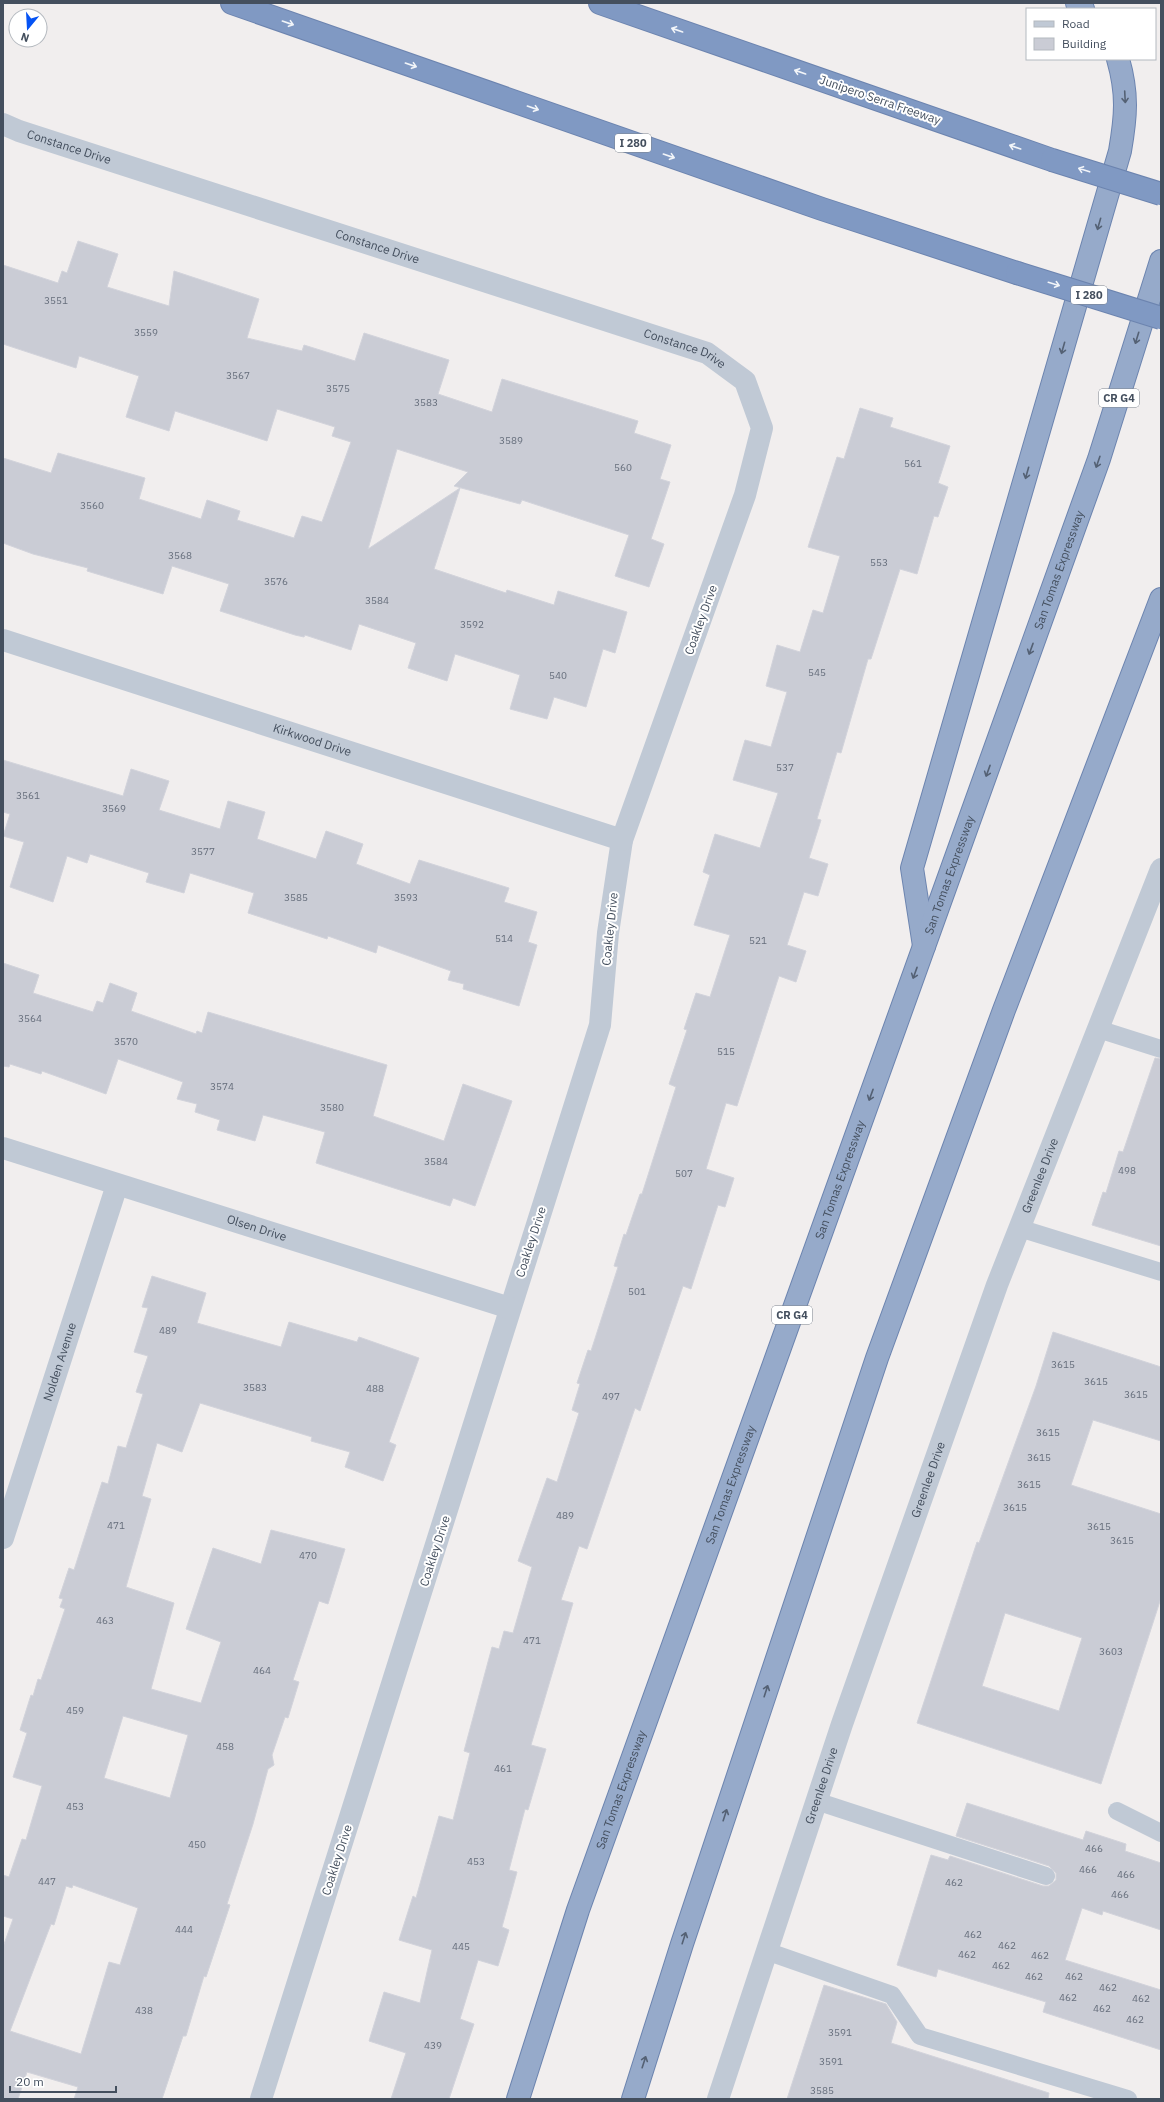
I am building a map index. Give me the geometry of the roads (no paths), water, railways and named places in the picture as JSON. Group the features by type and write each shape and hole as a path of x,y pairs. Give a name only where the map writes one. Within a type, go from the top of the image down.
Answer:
{"highway":[{"name":"I 280","path":"232,3 822,209 1017,273 1161,318"},
{"name":"Junipero Serra Freeway","path":"600,3 1052,160 1161,194"},
{"path":"924,948 912,868 1120,151 1126,117 1124,82 1118,60"},
{"name":"San Tomas Expressway","path":"518,2099 578,1910 1099,459 1161,261"},
{"path":"632,2099 877,1358 1004,1010 1161,599"}],"street":[{"name":"Constance Drive","path":"3,124 26,134 708,353 745,382"},
{"name":"Coakley Drive","path":"261,2099 600,1025 608,933 622,840 746,495 762,428 745,382"},
{"name":"Kirkwood Drive","path":"3,640 622,840"},
{"name":"Greenlee Drive","path":"718,2099 816,1801 879,1619 1019,1228 1039,1181 1161,869"},
{"name":"Olsen Drive","path":"3,1148 116,1185 510,1308"},
{"name":"Nolden Avenue","path":"3,1538 116,1185"}],"lane":[{"path":"1098,1029 1161,1049"},
{"path":"1019,1228 1161,1272"},
{"path":"816,1801 1046,1876"},
{"path":"1117,1811 1161,1833"},
{"path":"766,1951 892,1995 920,2036 1128,2099"}]}
